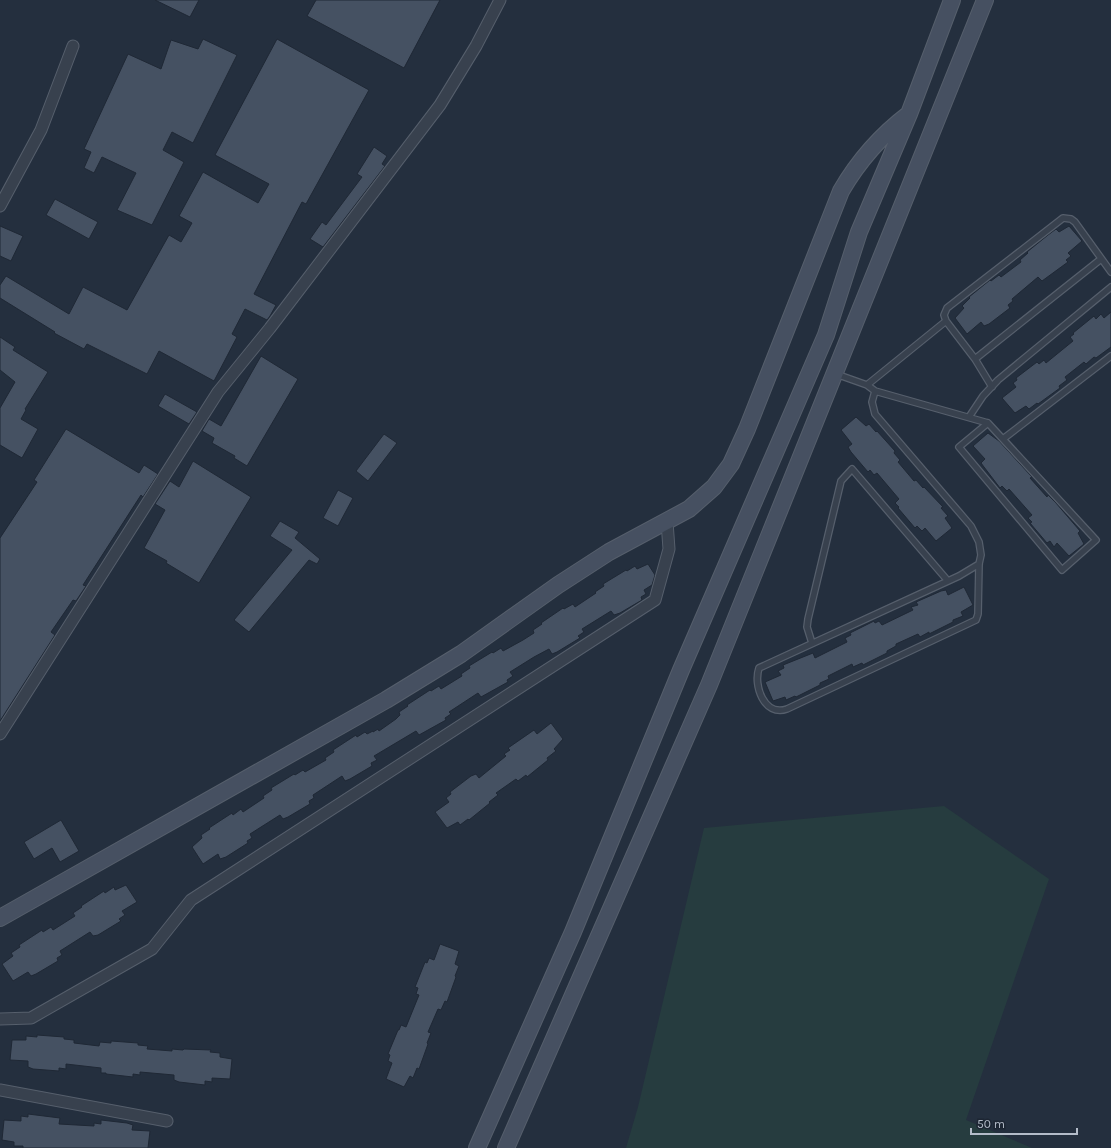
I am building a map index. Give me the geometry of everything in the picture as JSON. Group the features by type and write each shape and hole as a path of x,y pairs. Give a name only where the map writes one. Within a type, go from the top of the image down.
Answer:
{"main road":[{"path":"477,1148 573,932 681,670 826,335 840,287 859,232 909,114 952,0"},
{"path":"506,1148 709,685 864,296 985,0"},
{"path":"0,918 386,700 461,654 558,585 609,552 689,509 714,487 732,464 841,191 855,168 877,141 909,114"},
{"path":"840,287 864,296"}],"street":[{"path":"0,734 218,392 270,328 440,105 476,46 500,0"},
{"path":"0,206 41,130 73,46"},
{"path":"0,1019 31,1018 152,949 191,900 655,600 669,549 667,522"},
{"path":"0,1090 167,1121"}],"lane":[{"path":"992,387 975,359 946,321 944,315 947,308 1063,218 1071,219 1075,222 1111,272"},
{"path":"975,359 1101,259"},
{"path":"969,417 992,387 1111,287"},
{"path":"867,385 946,321"},
{"path":"1003,439 1111,356"},
{"path":"833,373 867,385 875,391 988,423 1096,540 1062,570 959,447 988,423"},
{"path":"875,391 872,402 875,414 971,526 979,542 981,555 979,564 980,605 976,620 780,712 773,710 765,704 756,682 759,668 948,581 979,564"},
{"path":"812,643 807,627 808,619 841,481 852,469 948,581"}],"green space":[{"path":"944,806 1049,879 966,1120 1032,1148 626,1148 638,1107 704,828"}],"building":[{"path":"155,0 199,0 190,17"},
{"path":"316,0 440,0 404,68 307,16"},
{"path":"203,39 237,55 193,143 172,132 163,150 184,162 152,225 117,210 136,173 102,157 94,173 84,168 91,152 84,149 128,54 161,69 171,40 198,49"},
{"path":"277,39 369,90 306,204 302,202 254,294 276,305 267,320 245,309 232,334 237,337 214,381 159,351 147,374 87,344 84,349 54,333 55,332 0,298 0,285 6,276 69,314 83,287 127,310 169,235 181,242 192,223 179,216 203,172 258,203 269,184 215,155"},
{"path":"374,147 387,156 382,164 385,166 323,247 310,239 322,222 326,225 362,177 357,174"},
{"path":"55,199 98,222 89,239 46,215"},
{"path":"0,226 23,236 11,261 0,256"},
{"path":"1069,226 1082,241 1068,253 1071,256 1066,260 1068,262 1042,281 1038,277 1012,299 1013,301 1008,305 1010,308 989,324 984,326 981,322 967,334 955,318 964,308 962,306 970,298 969,297 990,280 991,281 999,275 1001,277 1021,262 1020,260 1028,253 1027,252 1056,229 1059,232"},
{"path":"1111,312 1111,347 1096,358 1094,357 1086,364 1084,362 1065,377 1067,380 1059,386 1060,388 1038,404 1037,403 1029,409 1026,406 1015,413 1002,398 1016,387 1013,383 1017,380 1016,378 1037,362 1039,364 1044,360 1046,363 1073,341 1070,337 1074,334 1073,333 1094,316 1096,319 1101,314 1104,318"},
{"path":"0,337 15,347 13,350 48,372 25,409 26,410 21,419 38,429 22,458 0,445 0,408 15,382 0,370"},
{"path":"261,356 298,379 247,466 234,458 235,456 212,443 214,438 202,431 209,419 221,426"},
{"path":"165,394 197,412 189,424 158,406"},
{"path":"856,417 866,426 869,424 876,432 877,431 895,451 894,453 900,460 898,462 914,481 916,480 923,488 924,487 943,507 941,508 948,516 945,518 952,528 936,541 925,528 922,531 917,526 915,528 895,503 899,499 877,473 874,475 870,470 868,472 851,452 848,447 852,444 841,430"},
{"path":"66,429 139,473 144,465 158,474 143,497 141,495 83,585 86,586 76,601 73,600 51,632 55,635 0,721 0,538 37,482 34,480"},
{"path":"988,433 999,441 1032,477 1030,478 1047,497 1048,495 1056,503 1080,531 1078,533 1084,544 1069,556 1057,543 1054,547 1050,541 1047,543 1030,523 1032,522 1028,518 1032,515 1009,489 1007,491 1002,486 1000,488 981,463 985,459 973,446"},
{"path":"384,434 397,443 368,481 356,471"},
{"path":"193,461 251,497 199,583 166,563 167,561 144,548 165,510 155,504 170,481 179,487"},
{"path":"338,490 353,498 338,526 323,518"},
{"path":"280,521 299,532 295,538 320,559 317,564 309,560 249,632 234,620 292,550 270,536"},
{"path":"648,564 655,575 652,585 644,590 646,594 641,597 642,600 620,613 614,615 611,611 582,629 584,632 578,636 580,638 557,652 552,654 549,649 534,657 510,672 513,676 507,680 508,682 481,697 478,693 449,712 451,714 445,718 446,720 419,735 416,731 374,756 377,760 371,763 372,766 345,781 342,776 313,795 314,798 309,801 310,804 283,819 280,815 250,834 252,838 247,841 248,843 226,857 220,859 218,854 203,864 192,847 202,838 201,835 210,829 209,828 232,813 233,815 241,809 243,812 264,798 263,796 272,790 271,788 294,774 295,775 303,770 305,772 326,760 325,758 334,752 333,750 356,735 357,737 365,732 367,734 378,729 379,731 396,719 400,715 399,712 408,706 407,705 430,690 431,691 439,686 441,689 462,676 461,674 470,668 469,666 492,652 493,653 501,648 503,651 523,640 534,633 533,630 542,624 541,623 563,608 564,609 573,604 575,607 596,593 595,592 604,586 603,584 626,570 627,571 635,566 637,569"},
{"path":"964,587 973,605 961,612 963,616 953,620 953,622 929,634 929,632 920,637 918,634 896,644 896,646 887,651 887,653 863,665 862,663 853,667 852,664 828,676 829,679 820,683 820,685 796,697 795,696 786,700 785,697 773,701 765,682 781,675 778,671 784,668 783,665 813,653 815,658 847,642 845,638 851,635 850,633 874,621 875,623 879,621 882,625 913,610 911,607 918,605 916,602 941,591 946,590 948,595"},
{"path":"551,723 563,739 554,749 556,751 547,758 548,760 527,777 526,775 518,781 516,779 496,793 498,795 489,802 490,803 469,820 468,819 460,825 458,822 447,828 435,812 449,802 446,798 451,794 450,792 471,776 476,774 479,778 506,756 504,754 510,750 508,748 534,730 537,734"},
{"path":"61,820 79,851 60,862 52,848 34,859 24,842"},
{"path":"126,885 137,902 122,911 125,915 119,919 121,921 98,935 93,936 90,932 60,951 62,955 57,958 58,961 36,974 31,976 28,972 13,981 2,964 13,956 11,953 20,947 19,945 42,930 43,932 51,927 53,930 75,916 73,913 82,907 81,906 104,891 105,893 114,887 115,890"},
{"path":"440,944 459,951 455,964 459,966 447,1002 445,1001 441,1010 438,1009 428,1032 431,1033 419,1069 417,1068 413,1078 410,1076 404,1087 386,1079 392,1063 388,1061 390,1055 388,1054 401,1025 406,1027 419,995 416,994 418,988 415,987 425,962 427,963 429,958 434,960"},
{"path":"37,1035 64,1037 64,1039 74,1040 74,1043 99,1046 100,1042 111,1043 111,1041 138,1043 138,1045 148,1046 147,1049 172,1051 172,1049 211,1050 210,1052 220,1053 220,1057 232,1059 230,1079 212,1078 212,1082 205,1081 205,1085 179,1082 174,1080 174,1075 140,1072 140,1075 133,1074 133,1077 101,1073 101,1068 66,1064 66,1069 59,1068 59,1071 33,1069 28,1067 28,1061 10,1060 12,1040 26,1040 26,1036 37,1037"},
{"path":"28,1114 60,1118 59,1124 94,1126 94,1123 101,1124 101,1120 127,1123 133,1125 132,1130 150,1131 148,1148 23,1148 23,1146 14,1146 14,1142 2,1140 4,1120 21,1121 21,1116 28,1117"}]}
